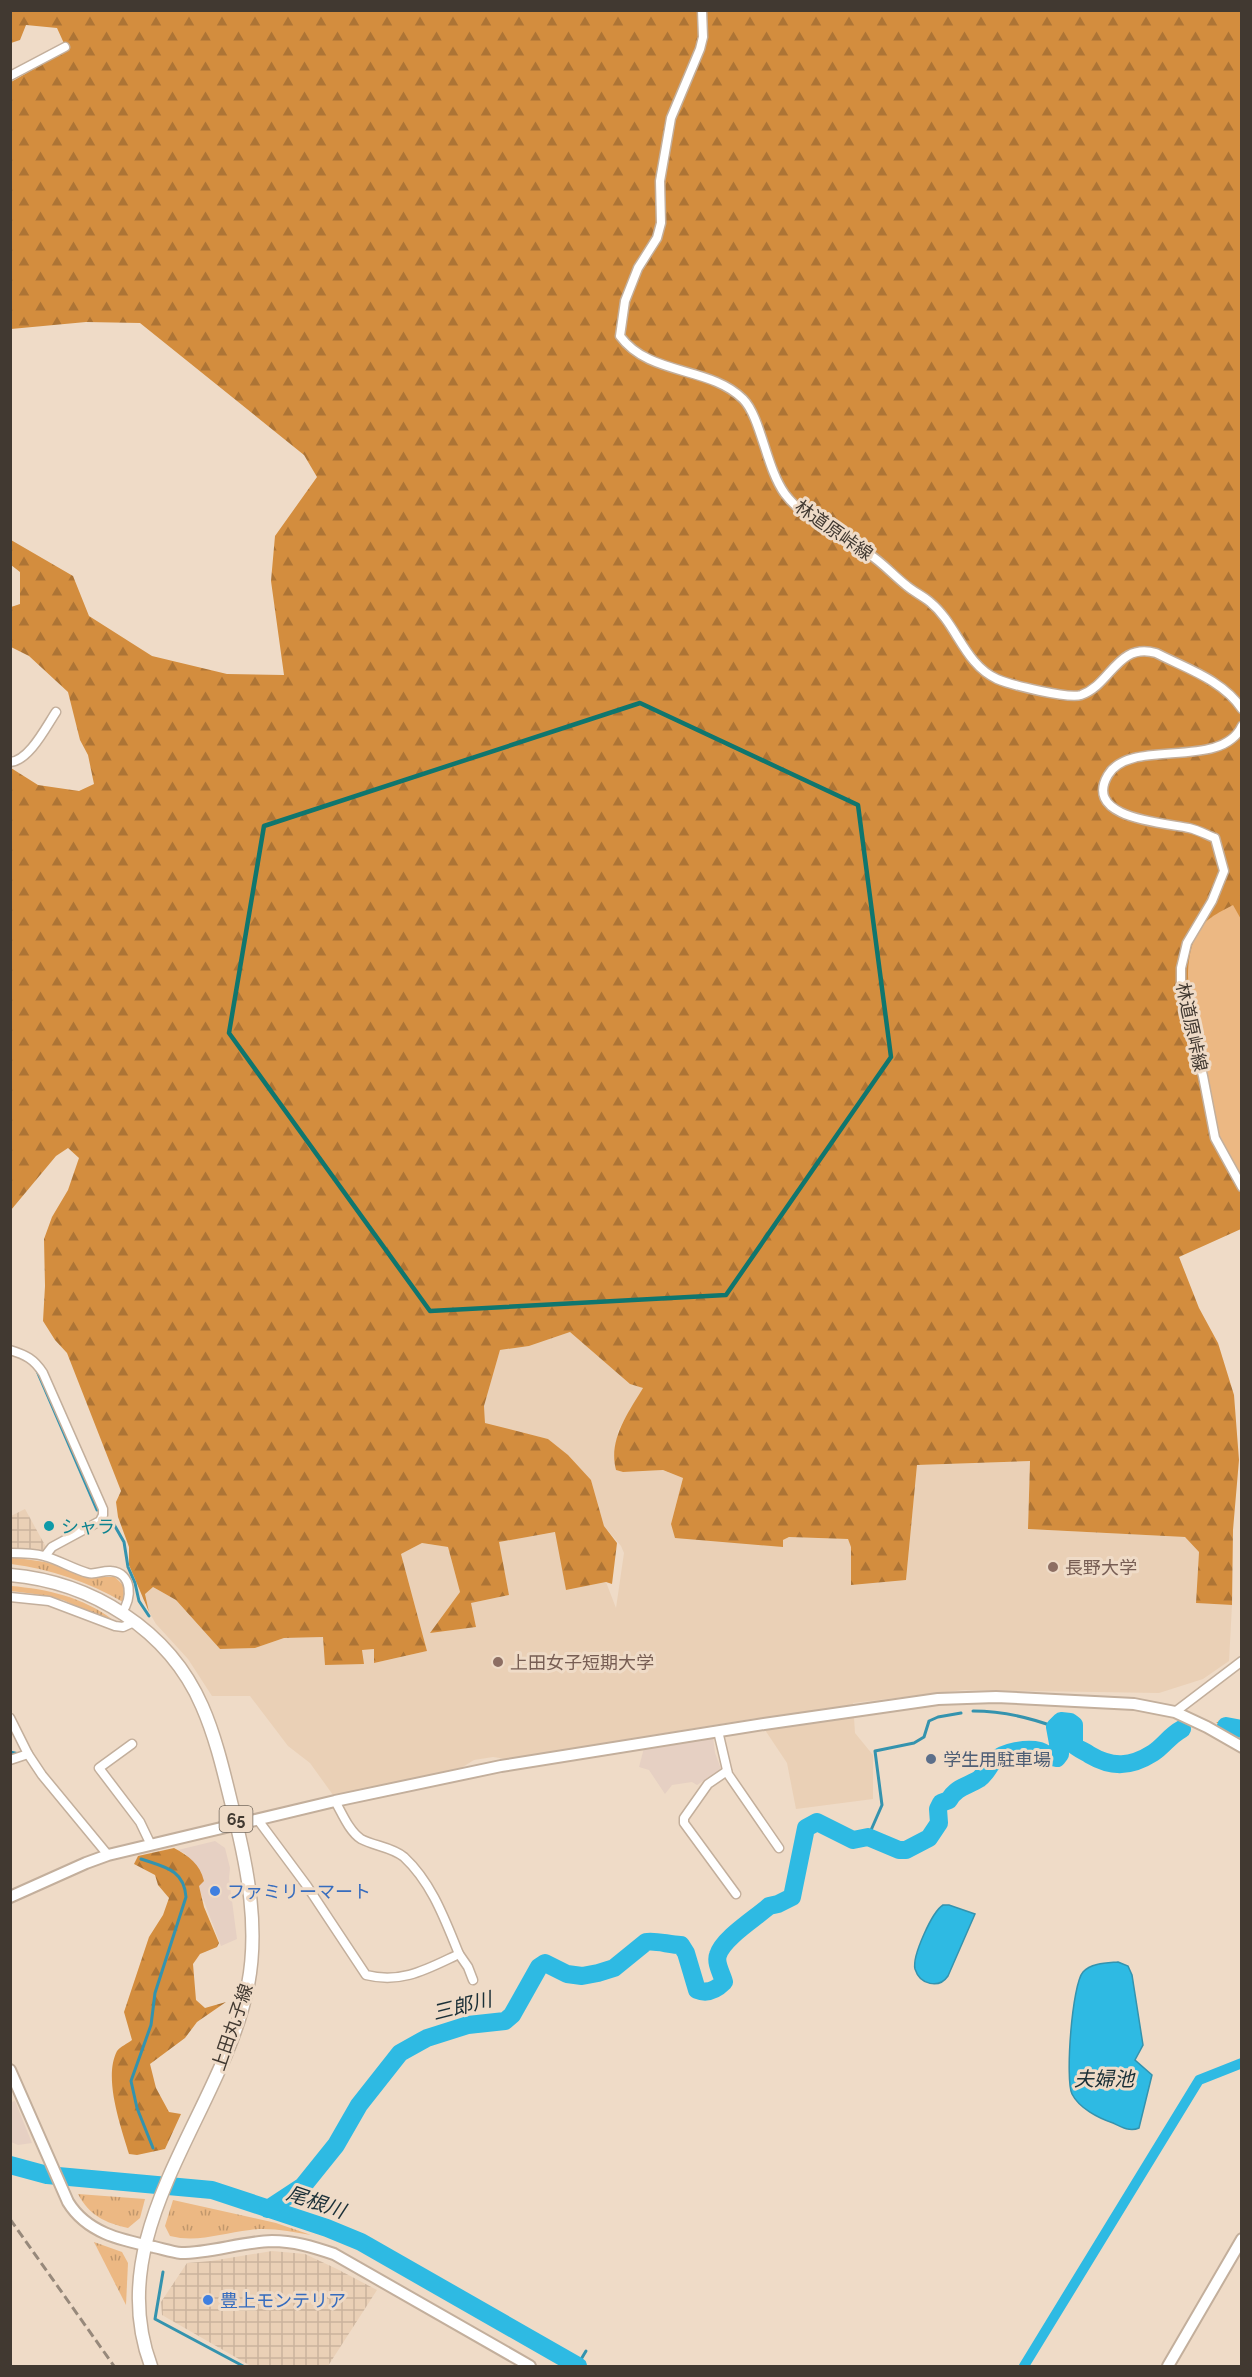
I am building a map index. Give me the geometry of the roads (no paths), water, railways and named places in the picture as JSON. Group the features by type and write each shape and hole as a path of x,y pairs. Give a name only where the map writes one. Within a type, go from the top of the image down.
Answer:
{"main road":[{"name":"上田丸子線","path":"10,1575 64,1585 92,1596 122,1612 175,1662 198,1697 219,1752 249,1886 253,1945 248,1986 232,2038 159,2199 146,2246 141,2273 140,2310 144,2344 151,2367"}],"street":[{"name":"林道原峠線","path":"702,10 704,37 671,118 660,181 661,223 657,238 638,268 625,301 620,336 628,347 663,365 731,389 746,401 773,477 786,496 804,513 869,554 929,601 946,617 972,661 996,678 1052,694 1080,695 1094,686 1131,653 1146,651 1156,653 1211,681 1230,695 1242,709"},
{"path":"10,76 65,47"},
{"path":"10,762 16,762 27,754 56,712"},
{"name":"林道原峠線","path":"1242,726 1238,733 1228,741 1202,751 1141,756 1122,762 1112,769 1105,780 1104,794 1111,805 1126,815 1143,821 1191,828 1215,838 1220,852 1224,871 1212,901 1187,943 1181,968 1181,990 1203,1076 1215,1138 1242,1187"},
{"path":"10,1350 30,1356 43,1373 103,1509 100,1521 52,1547 45,1556"},
{"path":"10,1553 45,1556 86,1572 96,1574 111,1571 123,1576 128,1584 130,1596 122,1612"},
{"path":"10,1597 49,1601 115,1626 128,1626 134,1622"},
{"path":"1175,1712 1242,1661"},
{"path":"10,1897 108,1855 335,1801 501,1766 938,1699 966,1697 1115,1701 1175,1712 1207,1727 1242,1748"},
{"path":"10,1718 28,1755 42,1775 108,1855"},
{"path":"718,1731 727,1771 779,1848"},
{"path":"132,1744 99,1768 140,1822 151,1845"},
{"path":"10,1760 28,1755"},
{"path":"727,1771 708,1784 684,1818 684,1823 735,1894"},
{"path":"335,1801 359,1838 398,1853 419,1875 436,1899 459,1954 473,1980"},
{"path":"258,1820 307,1886 366,1975 380,1978 413,1976 459,1954"},
{"path":"10,2070 63,2192 76,2214 94,2229 146,2246 180,2253 271,2241 315,2247 344,2260 530,2367"},
{"path":"1168,2367 1242,2239"}],"water":[{"path":"943,1905 975,1914 948,1976 935,1984 921,1979 915,1969 915,1963 929,1925"},
{"name":"夫婦池","path":"1118,1962 1128,1966 1132,1975 1143,2045 1135,2060 1152,2075 1139,2128 1132,2129 1122,2127 1090,2112 1075,2099 1070,2085 1071,2032 1079,1980 1083,1972 1090,1967"}],"waterway":[{"path":"37,1371 97,1510"},
{"path":"112,1521 124,1542 128,1567 139,1601 149,1616"},
{"path":"973,1711 1015,1715 1055,1727"},
{"path":"868,1837 882,1805 875,1751 914,1743 924,1737 929,1721 961,1713"},
{"name":"三郎川","path":"268,2209 303,2186 336,2145 359,2105 400,2053 427,2038 468,2025 505,2021 512,2015 539,1967 545,1963 567,1974 582,1976 614,1968 646,1942 681,1945 686,1953 697,1990 711,1991 724,1982 717,1958 726,1942 769,1906 792,1897 806,1828 817,1822 853,1840 868,1837 899,1850 906,1850 929,1838 939,1823 938,1809 941,1803 949,1800 959,1789 979,1779 998,1758 1016,1751 1029,1750 1040,1751 1057,1758 1060,1754 1055,1727 1061,1721 1074,1725 1074,1745 1076,1747 1098,1759 1114,1764 1129,1763 1145,1758 1182,1729"},
{"name":"三郎川","path":"1226,1726 1242,1729"},
{"path":"10,1752 19,1754"},
{"path":"141,1859 165,1867 177,1875 181,1880 186,1897 155,1993 151,2025 131,2081 137,2108 153,2148"},
{"path":"1024,2366 1199,2080 1242,2063"},
{"name":"尾根川","path":"10,2165 47,2175 212,2190 327,2228 361,2242 578,2366"},
{"path":"163,2272 155,2319 243,2366"},
{"path":"577,2366 586,2351"}],"railway":[{"path":"10,2219 114,2366"}],"place":[{"name":"シャラ","path":"49,1526"},
{"name":"長野大学","path":"1053,1567"},
{"name":"上田女子短期大学","path":"498,1662"},
{"name":"学生用駐車場","path":"931,1759"},
{"name":"ファミリーマート","path":"215,1891"},
{"name":"豊上モンテリア","path":"208,2300"}]}
